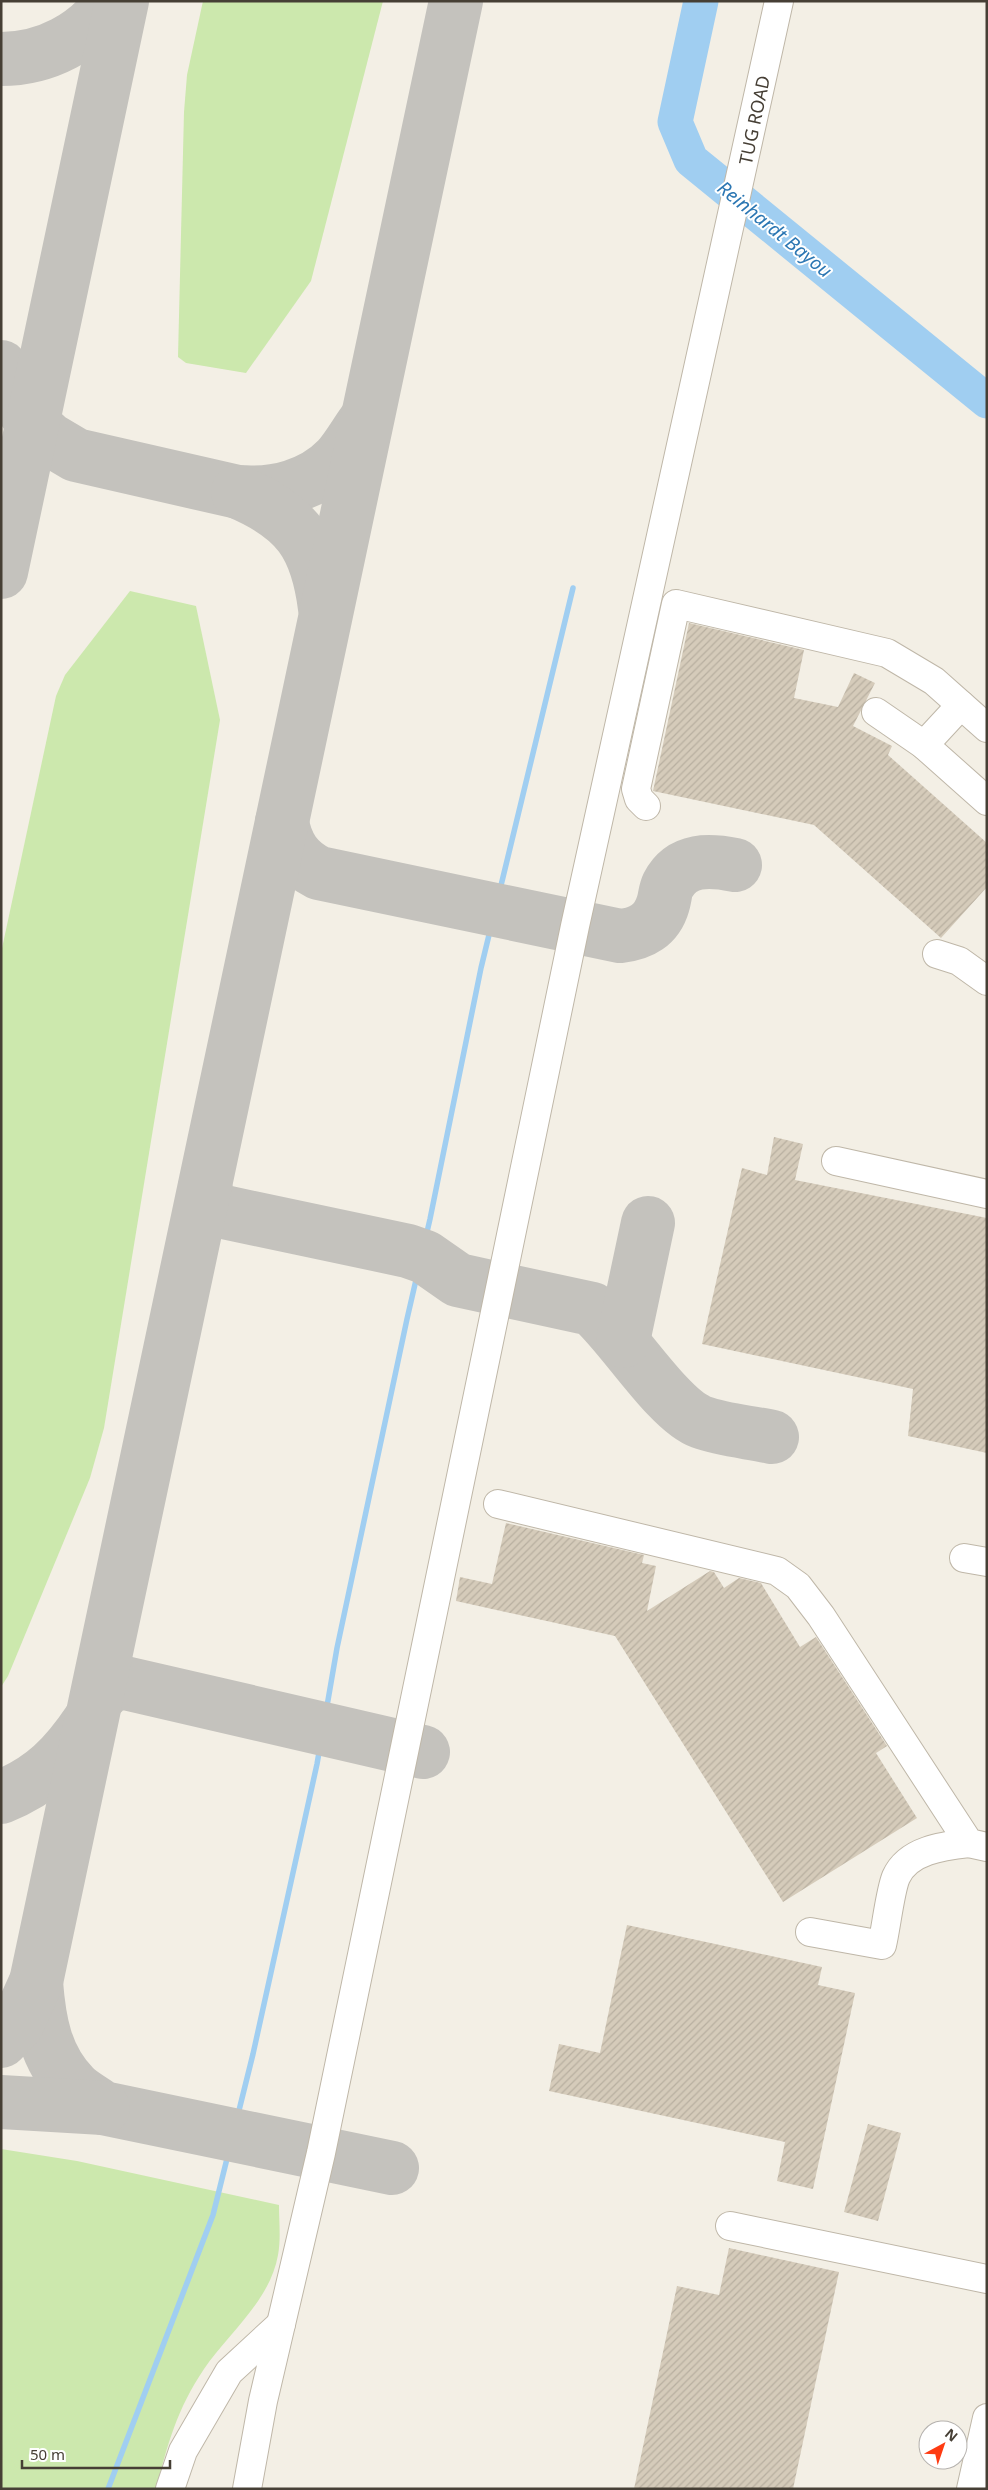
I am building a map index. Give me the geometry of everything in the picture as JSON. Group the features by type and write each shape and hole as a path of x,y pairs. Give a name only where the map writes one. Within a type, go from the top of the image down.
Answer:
{"street":[{"name":"TUG ROAD","path":"247,2489 263,2402 321,2153 571,946 722,268 779,1"},
{"path":"646,806 639,800 636,788 676,604 886,653 934,682 987,728"},
{"path":"924,745 961,705"},
{"path":"876,712 924,745 987,801"},
{"path":"937,954 959,961 987,981"},
{"path":"836,1161 987,1194"},
{"path":"498,1504 777,1571 798,1586 821,1616 978,1845"},
{"path":"810,1932 882,1945 896,1877 910,1860 938,1846 978,1845"},
{"path":"730,2226 987,2279"},
{"path":"170,2489 183,2451 229,2372 281,2324"},
{"path":"971,2489 987,2418"}],"green space":[{"path":"203,1 383,1 311,281 246,373 186,363 178,357 184,112 187,75"},
{"path":"130,591 196,606 220,720 104,1428 90,1478 8,1676 1,1687 1,953 56,696 65,675"},
{"path":"1,2149 77,2161 279,2205 279,2243 274,2272 258,2302 214,2355 187,2398 169,2441 156,2489 1,2489"}],"building":[{"path":"689,623 804,650 794,698 838,707 854,673 875,683 853,726 892,746 888,755 987,843 987,887 941,938 814,825 653,791"},
{"path":"774,1137 803,1144 795,1180 987,1218 987,1453 908,1436 913,1389 702,1344 742,1168 767,1175"},
{"path":"506,1523 644,1555 642,1563 656,1566 647,1611 710,1571 714,1572 724,1588 739,1578 761,1583 800,1647 816,1637 887,1746 876,1753 917,1818 783,1902 615,1636 456,1601 460,1577 492,1584"},
{"path":"627,1925 822,1967 818,1985 855,1993 813,2189 777,2181 785,2142 549,2091 559,2044 600,2053"},
{"path":"868,2124 901,2133 878,2221 844,2212"},
{"path":"729,2248 839,2272 793,2489 634,2489 677,2286 719,2295"}],"waterway":[{"name":"Reinhardt Bayou","path":"701,1 675,122 691,160 987,401"},
{"path":"108,2489 213,2215 253,2054 317,1764 337,1648 430,1219 481,968 573,588"}],"taxiway":[{"path":"1,59 34,55 64,44 90,25 112,1"},
{"path":"1,572 122,1"},
{"path":"1,2041 17,2024 36,1982 456,1"},
{"path":"1,367 10,389 33,424 49,439 76,455 238,492 252,493 279,490 292,487 316,476 338,459 365,421"},
{"path":"238,492 275,512 301,536 310,550 316,567 325,608"},
{"path":"282,822 286,839 294,852 304,864 319,873 620,936 641,931 657,918 668,885 674,876 689,865 707,862 735,865"},
{"path":"205,1187 211,1202 216,1208 224,1212 408,1251 425,1257 458,1280 592,1309 660,1388 688,1415 709,1425 772,1437"},
{"path":"623,1341 648,1223"},
{"path":"97,1698 112,1685 125,1683 423,1752"},
{"path":"1,1797 29,1783 52,1766 90,1720"},
{"path":"36,1982 39,2011 45,2038 56,2064 74,2087 103,2108 392,2168"},
{"path":"1,2102 103,2108"}]}
